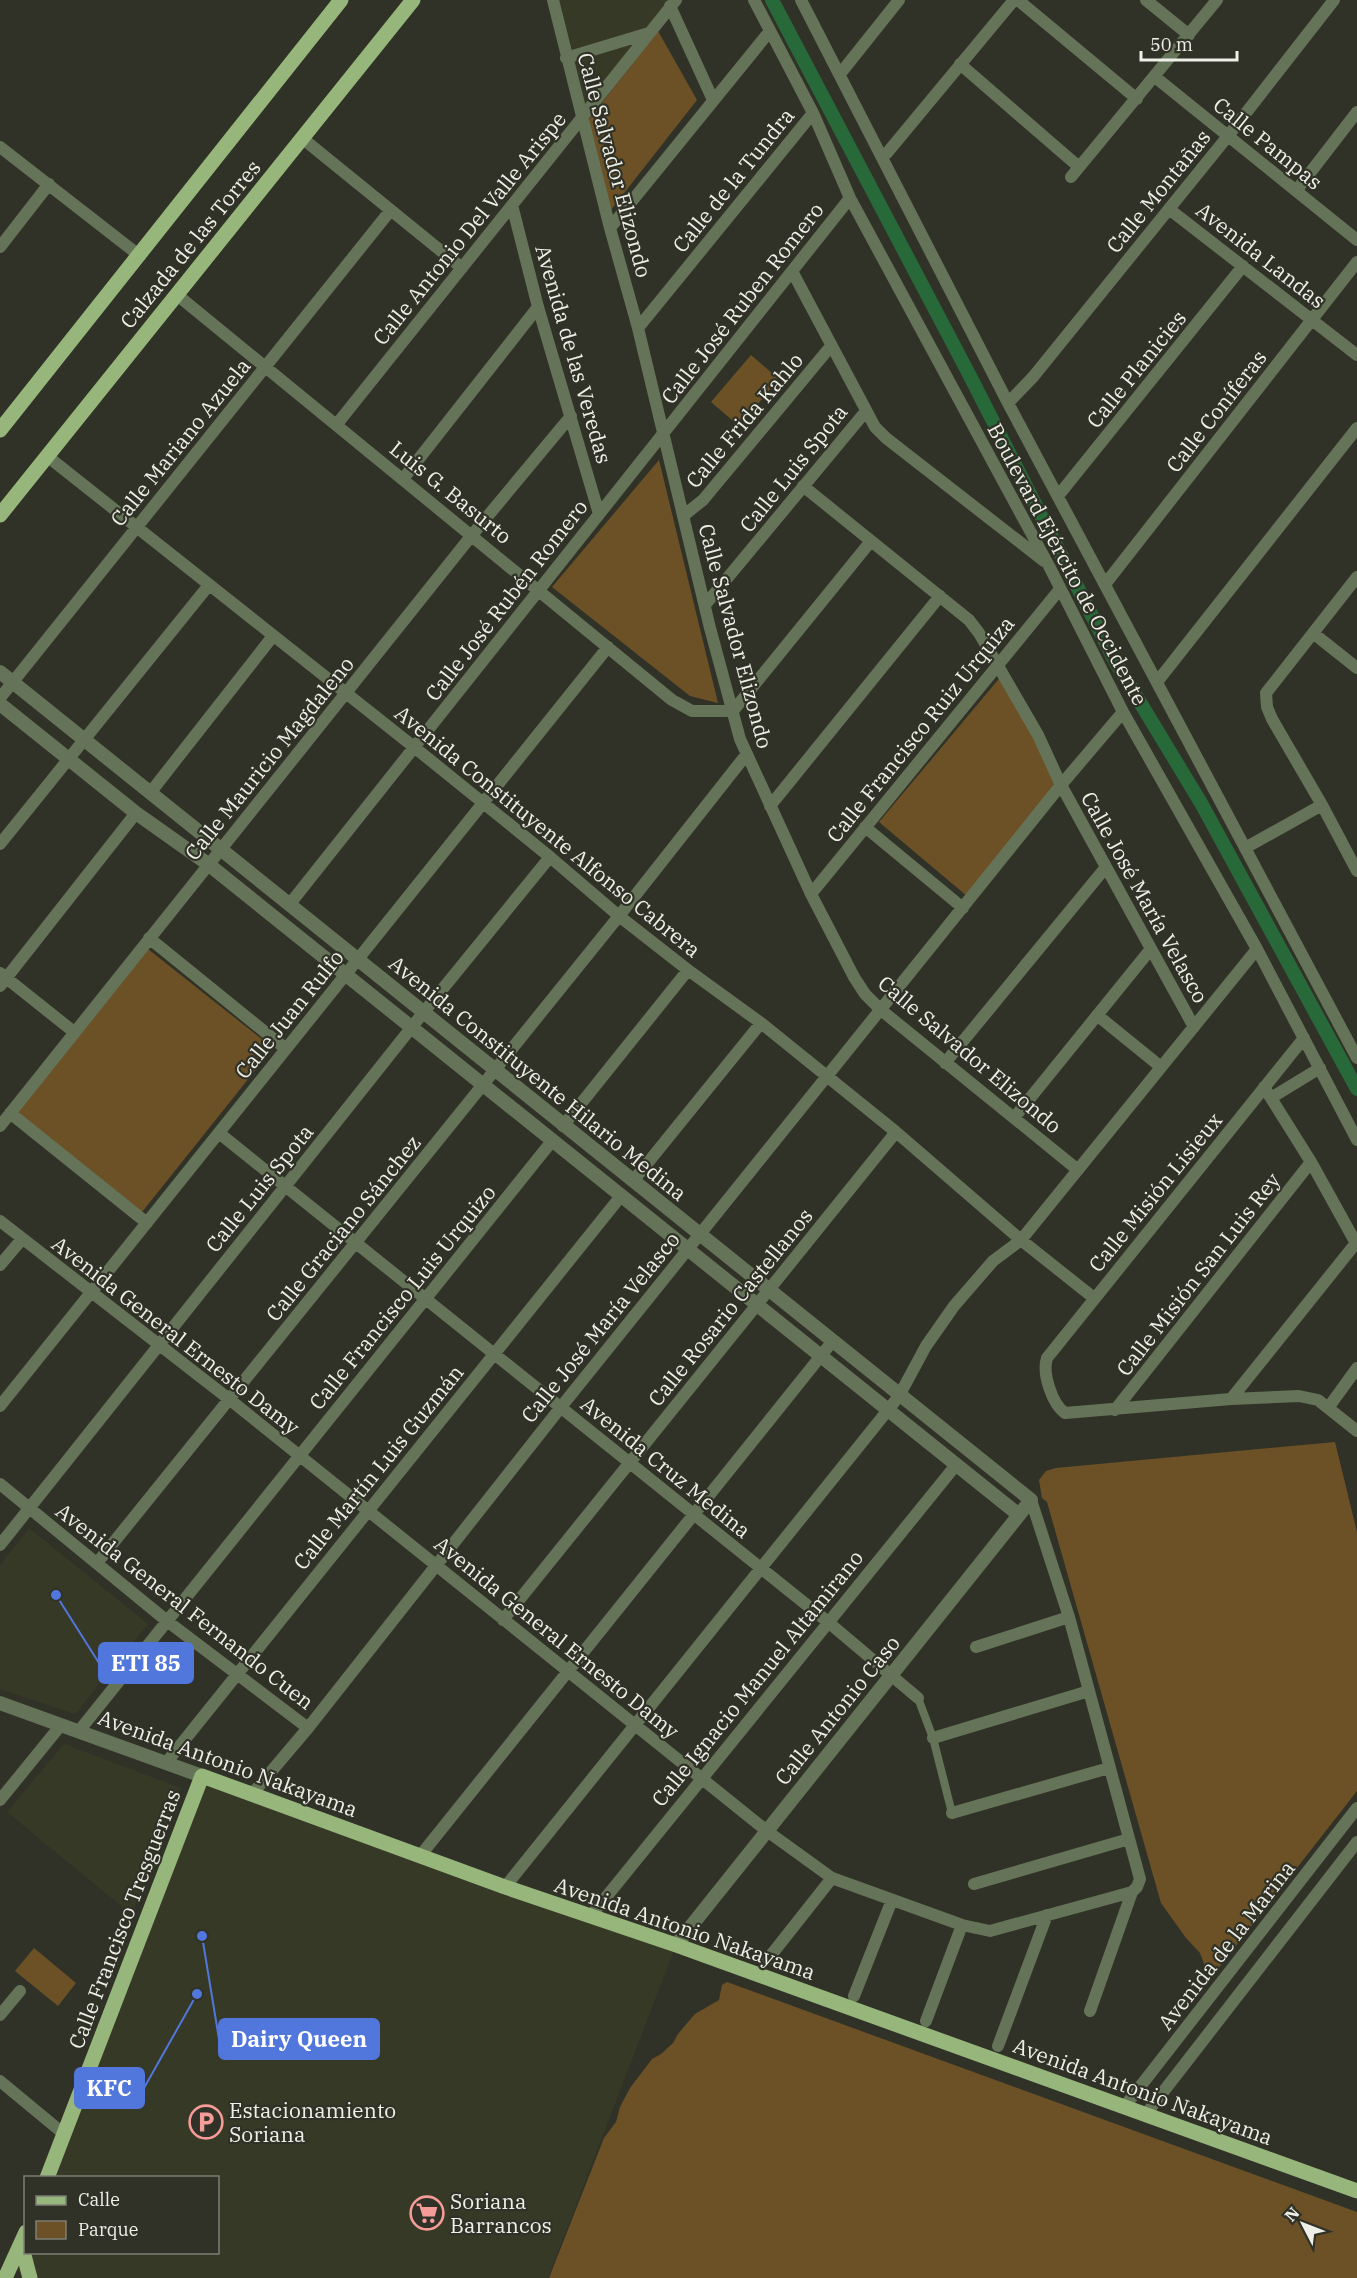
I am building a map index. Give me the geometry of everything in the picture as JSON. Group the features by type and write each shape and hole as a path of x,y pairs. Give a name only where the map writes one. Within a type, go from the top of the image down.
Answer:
{"main road":[{"name":"Calzada de las Torres","path":"2,423 140,256 341,0"},
{"name":"Calzada de las Torres","path":"0,515 413,0"},
{"name":"Avenida Antonio Nakayama","path":"202,1776 505,1887 1125,2106 1357,2191"},
{"name":"Calle Francisco Tresguerras","path":"48,2176 202,1776"},
{"path":"23,2238 5,2270 32,2277 27,2254"}],"street":[{"name":"Calle Salvador Elizondo","path":"553,0 610,228 638,328 705,605 746,755 812,894 865,994 945,1063 1078,1170"},
{"name":"Boulevard Ejército de Occidente","path":"754,0 813,113 850,198 1049,566 1123,712 1257,949 1357,1140"},
{"name":"Boulevard Ejército de Occidente","path":"801,0 1008,403 1106,583 1245,848 1352,1036 1356,1055"},
{"path":"840,74 899,0"},
{"path":"882,156 887,153 1016,0 1137,99"},
{"path":"1146,0 1189,35"},
{"path":"1071,177 1217,0"},
{"name":"Calle Montañas","path":"1008,403 1033,376 1169,209 1334,0"},
{"path":"673,3 713,100"},
{"name":"Calle Antonio Del Valle Arispe","path":"338,424 673,3"},
{"path":"610,228 770,31"},
{"path":"566,58 649,33"},
{"path":"960,64 1079,167"},
{"name":"Calle Pampas","path":"1155,77 1357,240"},
{"path":"1296,191 1357,112"},
{"name":"Calle de la Tundra","path":"638,328 813,113"},
{"path":"302,138 462,268"},
{"path":"0,147 140,256"},
{"path":"0,247 49,184"},
{"name":"Calle José Ruben Romero","path":"664,432 850,198"},
{"name":"Avenida de las Veredas","path":"512,205 538,307 599,514"},
{"name":"Avenida Landas","path":"1169,209 1357,355"},
{"name":"Calle Mariano Azuela","path":"0,698 390,210"},
{"name":"Calle Coníferas","path":"1106,583 1357,262"},
{"name":"Calle Planicies","path":"1058,496 1243,266"},
{"path":"792,271 875,427 1049,566"},
{"name":"Luis G. Basurto","path":"176,294 338,424 672,700 692,711 733,711"},
{"path":"403,478 538,307"},
{"name":"Calle Frida Kahlo","path":"683,516 703,500 831,346"},
{"name":"Calle Luis Spota","path":"705,605 866,411"},
{"name":"Calle Mauricio Magdaleno","path":"0,1126 220,849 571,416"},
{"path":"1157,682 1357,428"},
{"name":"Calle José Rubén Romero","path":"289,905 664,432"},
{"name":"Avenida Constituyente Alfonso Cabrera","path":"47,456 414,747 619,916 827,1076 1021,1240 1094,1298"},
{"name":"Calle José María Velasco","path":"803,486 974,627 1038,735 1061,785 1194,1027"},
{"path":"733,711 871,541"},
{"path":"1357,577 1266,693 1267,707 1322,805 1353,853 1357,871"},
{"path":"0,844 209,585"},
{"name":"Calle Francisco Ruiz Urquiza","path":"812,894 1060,589"},
{"path":"770,806 940,597"},
{"path":"1313,633 1357,668"},
{"path":"150,793 273,636"},
{"name":"Calle Juan Rulfo","path":"0,1406 608,647"},
{"name":"Avenida Constituyente Hilario Medina","path":"0,672 1031,1500"},
{"name":"Avenida Constituyente Hilario Medina","path":"0,704 136,813 208,864 1019,1515 1040,1524"},
{"path":"1061,785 1123,712"},
{"name":"Calle Graciano Sánchez","path":"97,1563 619,916 746,755"},
{"name":"Calle José María Velasco","path":"308,1728 561,1407 1061,785"},
{"path":"1245,848 1322,805"},
{"path":"74,1032 2,979 136,813"},
{"path":"865,827 963,908"},
{"name":"Calle Luis Spota","path":"0,1545 550,857"},
{"path":"945,1063 1106,867"},
{"path":"149,938 286,1049"},
{"path":"505,1887 899,1396 915,1365 954,1306 993,1260 1021,1240 1257,949"},
{"path":"1014,1118 1150,950"},
{"path":"563,1126 688,970"},
{"path":"1097,1016 1161,1067"},
{"path":"633,1180 761,1023"},
{"name":"Calle Misión Lisieux","path":"1115,1410 1065,1413 1056,1406 1044,1366 1047,1358 1094,1298 1268,1092 1304,1038"},
{"name":"Calle Misión Lisieux","path":"1268,1092 1320,1068"},
{"path":"1231,1399 1356,1244 1311,1162 1268,1092"},
{"path":"10,1113 147,1223"},
{"name":"Calle Rosario Castellanos","path":"503,1620 896,1132"},
{"name":"Avenida Cruz Medina","path":"219,1133 828,1622 918,1698"},
{"name":"Calle Francisco Luis Urquizo","path":"79,1731 552,1141"},
{"name":"Calle Misión San Luis Rey","path":"1115,1410 1311,1162"},
{"name":"Calle Martín Luis Guzmán","path":"166,1762 621,1196"},
{"name":"Avenida General Ernesto Damy","path":"0,1221 300,1456 701,1779 832,1878 962,1925 990,1931 1132,1892"},
{"path":"0,1265 22,1239"},
{"path":"420,1856 832,1342"},
{"path":"1328,1408 1357,1368"},
{"path":"1115,1410 1231,1399 1299,1396 1318,1400 1357,1431"},
{"name":"Calle Ignacio Manuel Altamirano","path":"590,1917 956,1465"},
{"name":"Avenida General Fernando Cuen","path":"0,1484 167,1621 308,1728 253,1793"},
{"path":"1031,1500 1069,1617 1140,1879 1132,1892 1090,2011"},
{"name":"Calle Antonio Caso","path":"676,1946 1031,1500"},
{"path":"976,1647 1069,1617"},
{"path":"933,1738 1089,1691"},
{"path":"918,1698 933,1738 952,1814 1109,1768"},
{"name":"Avenida Antonio Nakayama","path":"0,1703 202,1776"},
{"path":"0,1800 61,1725"},
{"name":"Avenida de la Marina","path":"1125,2106 1357,1808"},
{"path":"974,1884 1129,1839"},
{"name":"Avenida de la Marina","path":"1146,2114 1357,1842"},
{"path":"768,1959 832,1878"},
{"path":"854,1996 892,1900"},
{"path":"998,2046 1047,1915"},
{"path":"926,2021 962,1925"},
{"path":"0,2015 20,1991"},
{"path":"0,2081 64,2134"}],"shaded area":[{"path":"553,0 676,0 582,117"},
{"path":"29,1528 148,1624 75,1714 0,1689 0,1565"},
{"path":"64,1744 181,1788 132,1915 7,1812"},
{"path":"202,1776 676,1945 548,2278 36,2278 9,2268 24,2254 219,2254 219,2176 44,2176"}],"green space":[{"path":"658,31 697,100 610,211 587,122"},
{"path":"751,355 779,379 739,426 711,402"},
{"path":"659,460 718,703 690,696 552,587"},
{"path":"1003,674 1056,783 967,896 879,822"},
{"path":"148,949 273,1048 142,1212 17,1112"},
{"path":"1335,1442 1357,1532 1357,1791 1213,1975 1208,1974 1200,1953 1186,1938 1161,1903 1047,1502 1042,1498 1039,1480 1046,1471 1056,1468"},
{"path":"34,1948 76,1983 58,2006 15,1971"},
{"path":"727,1982 1357,2212 1357,2278 549,2278 604,2138 616,2122 620,2107 630,2088 652,2059 673,2043 695,2014 719,2000 722,1985"}],"waterway":[{"path":"772,0 970,376 1115,661 1201,803 1357,1089"}],"place":[{"name":"ETI 85","path":"56,1595"},
{"name":"Dairy Queen","path":"202,1936"},
{"name":"KFC","path":"197,1994"},
{"name":"Estacionamiento Soriana","path":"206,2122"},
{"name":"Soriana Barrancos","path":"427,2213"}]}
